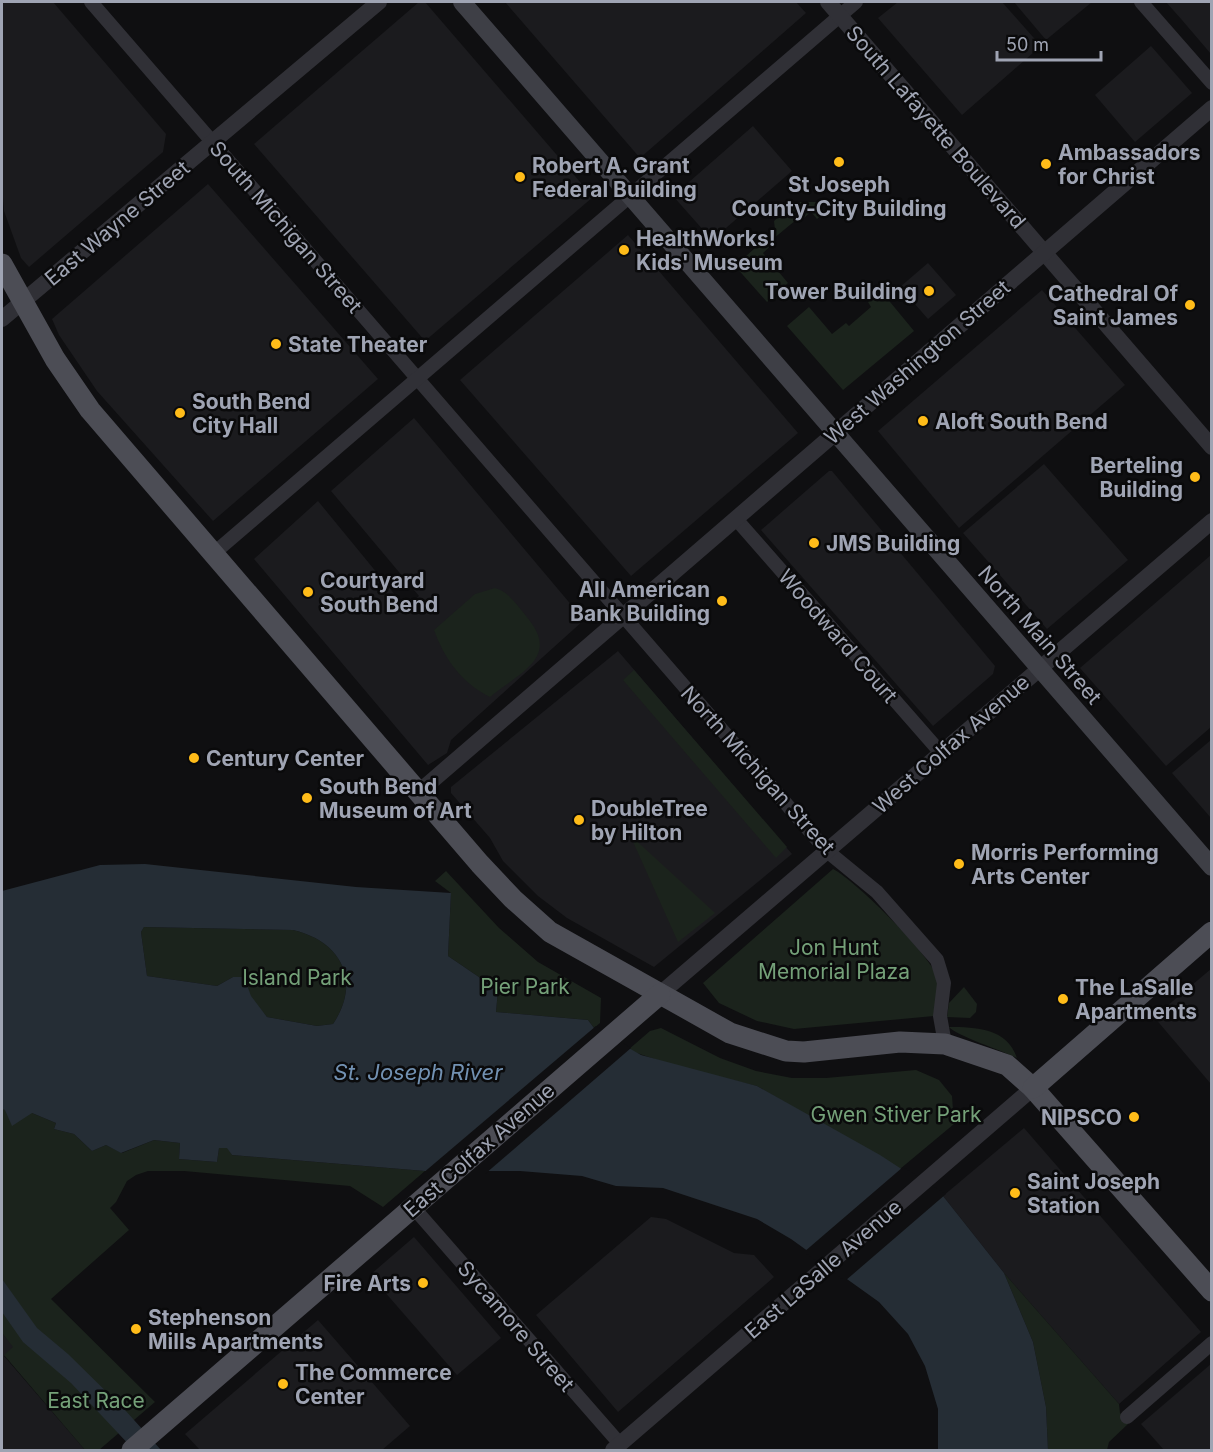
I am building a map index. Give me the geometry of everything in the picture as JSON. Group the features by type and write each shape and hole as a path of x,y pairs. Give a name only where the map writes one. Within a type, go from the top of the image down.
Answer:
{"main road":[{"name":"North Main Street","path":"462,2 1212,867"},
{"path":"2,264 21,303 90,410 480,864 534,919 584,954 730,1033 786,1051 831,1051 900,1042 945,1044 1007,1065 1033,1088 1212,1290"},
{"path":"1033,1088 1212,932"},
{"name":"East Colfax Avenue","path":"132,1450 660,994"}],"street":[{"name":"South Michigan Street","path":"91,2 623,616"},
{"name":"East Wayne Street","path":"2,319 379,2"},
{"name":"South Lafayette Boulevard","path":"828,2 1212,447"},
{"path":"213,554 856,2"},
{"path":"1141,2 1212,83"},
{"name":"West Washington Street","path":"419,792 1212,108"},
{"name":"Woodward Court","path":"736,519 941,753"},
{"name":"West Colfax Avenue","path":"827,851 1212,521"},
{"name":"North Michigan Street","path":"623,616 827,851 877,892 937,960 944,983 940,1016 945,1044"},
{"name":"East Colfax Avenue","path":"660,994 827,851"},
{"name":"East LaSalle Avenue","path":"616,1448 1033,1088"},
{"name":"Sycamore Street","path":"413,1208 616,1448"},
{"path":"1127,1417 1212,1343"}],"shaded area":[{"path":"2,2 53,2 166,134 163,152 29,267 21,258 4,211"},
{"path":"419,2 425,2 593,197 425,341 254,144"},
{"path":"505,2 796,2 806,13 640,158"},
{"path":"898,2 1002,2 1041,46 962,115 878,18"},
{"path":"1014,2 1092,2 1046,40"},
{"path":"1166,2 1211,2 1211,54 1182,20"},
{"path":"1151,46 1192,93 1135,142 1095,95"},
{"path":"753,126 792,171 712,240 673,196"},
{"path":"208,184 378,379 213,521 97,391 59,335 52,319"},
{"path":"628,235 798,433 631,576 460,380"},
{"name":"Tower Building","path":"928,263 956,295 928,319 900,287"},
{"path":"1042,290 1125,385 959,528 878,431"},
{"path":"414,418 584,620 451,740 447,753 428,765 254,559 318,501 405,607 419,596 331,491"},
{"path":"1044,464 1128,560 1047,629 963,533"},
{"path":"829,471 832,471 995,666 993,674 933,726 761,530"},
{"path":"1211,555 1211,727 1166,766 1080,668"},
{"path":"618,651 792,854 654,967 567,918 538,896 503,861 490,838 451,793 451,787"},
{"path":"1211,740 1211,818 1172,773"},
{"path":"1211,969 1211,1084 1154,1017"},
{"path":"1024,1128 1201,1332 1119,1404 1004,1273 943,1196"},
{"path":"651,1217 666,1219 734,1253 754,1255 774,1277 618,1412 536,1315"},
{"path":"414,1237 501,1338 457,1375 370,1275"},
{"path":"318,1320 410,1426 382,1450 200,1450 185,1434"},
{"path":"2,1333 14,1347 4,1356 85,1450 2,1450"},
{"path":"1211,1364 1211,1450 1164,1450 1141,1424"}],"green space":[{"path":"795,202 816,202 825,212 817,219 811,212 798,223 796,220 773,239 775,242 763,253 788,283 767,302 735,266 775,230 774,221"},
{"path":"881,291 914,331 843,390 787,326 809,307 832,334 846,323 849,326 871,307 868,302"},
{"path":"495,588 516,603 536,630 540,642 538,653 525,671 490,697 471,685 456,670 443,651 434,630 475,594"},
{"path":"634,670 787,847 776,858 623,680"},
{"path":"630,835 715,913 678,942"},
{"name":"Jon Hunt Memorial Plaza","path":"833,869 876,904 926,958 940,984 934,1016 794,1029 757,1021 719,1003 703,983"},
{"name":"Pier Park","path":"446,871 499,928 538,962 601,998 600,1023 594,1028 588,1020 496,1012 498,990 448,956 451,893 435,881"},
{"name":"Island Park","path":"144,927 293,930 310,935 324,943 342,965 346,978 346,993 342,1008 333,1024 317,1026 267,1017 233,977 217,986 147,976 141,932"},
{"path":"964,987 977,1004 976,1012 970,1018 947,1017 949,1003"},
{"path":"949,1027 980,1029 998,1035 1006,1040 1017,1058 969,1038"},
{"name":"Gwen Stiver Park","path":"661,1028 720,1058 756,1071 792,1078 826,1078 916,1070 939,1080 952,1096 954,1124 900,1169 757,1086 678,1067 628,1050 650,1031"},
{"path":"2,1109 32,1113 56,1123 54,1129 74,1134 92,1151 106,1145 122,1153 154,1140 180,1143 179,1159 217,1162 219,1148 228,1148 232,1155 425,1171 383,1207 350,1186 184,1171 148,1171 127,1181 116,1202 110,1208 129,1230 51,1299 155,1402 99,1450 85,1450 4,1355 13,1347 2,1333"},
{"path":"1004,1273 1119,1404 1120,1413 1128,1424 1109,1442 1107,1450 1048,1450 1046,1407 1033,1342"}],"water":[{"name":"St. Joseph River","path":"145,864 356,887 451,893 448,956 498,990 496,1012 588,1020 594,1028 641,1055 757,1086 880,1155 943,1196 1004,1273 1033,1342 1046,1407 1048,1450 938,1450 938,1409 925,1366 908,1334 879,1302 791,1239 757,1219 663,1188 616,1186 582,1176 520,1171 425,1171 232,1155 227,1148 219,1148 217,1162 179,1159 180,1143 154,1140 121,1153 106,1145 92,1151 74,1134 54,1129 56,1123 32,1113 12,1126 5,1110 2,1109 2,891 100,865","holes":["144,927 293,930 310,935 324,943 342,965 346,978 346,993 342,1008 333,1024 317,1026 267,1017 251,996 244,977 233,977 217,986 147,976 141,932"]},
{"name":"East Race","path":"2,1279 37,1328 68,1354 125,1410 161,1450 134,1450 71,1383 23,1342 2,1312"}],"pier":[{"path":"596,1026 631,1048 485,1174 422,1174"},
{"path":"903,1167 946,1194 845,1281 804,1252"}],"place":[{"name":"St Joseph County-City Building","path":"839,162"},
{"name":"Ambassadors for Christ","path":"1046,164"},
{"name":"Robert A. Grant Federal Building","path":"520,177"},
{"name":"HealthWorks! Kids' Museum","path":"624,250"},
{"name":"Tower Building","path":"929,291"},
{"name":"Cathedral Of Saint James","path":"1190,305"},
{"name":"State Theater","path":"276,344"},
{"name":"South Bend City Hall","path":"180,413"},
{"name":"Aloft South Bend","path":"923,421"},
{"name":"Berteling Building","path":"1195,477"},
{"name":"JMS Building","path":"814,543"},
{"name":"Courtyard South Bend","path":"308,592"},
{"name":"All American Bank Building","path":"722,601"},
{"name":"Century Center","path":"194,758"},
{"name":"South Bend Museum of Art","path":"307,798"},
{"name":"DoubleTree by Hilton","path":"579,820"},
{"name":"Morris Performing Arts Center","path":"959,864"},
{"name":"The LaSalle Apartments","path":"1063,999"},
{"name":"NIPSCO","path":"1134,1117"},
{"name":"Saint Joseph Station","path":"1015,1193"},
{"name":"Fire Arts","path":"423,1283"},
{"name":"Stephenson Mills Apartments","path":"136,1329"},
{"name":"The Commerce Center","path":"283,1384"}]}
